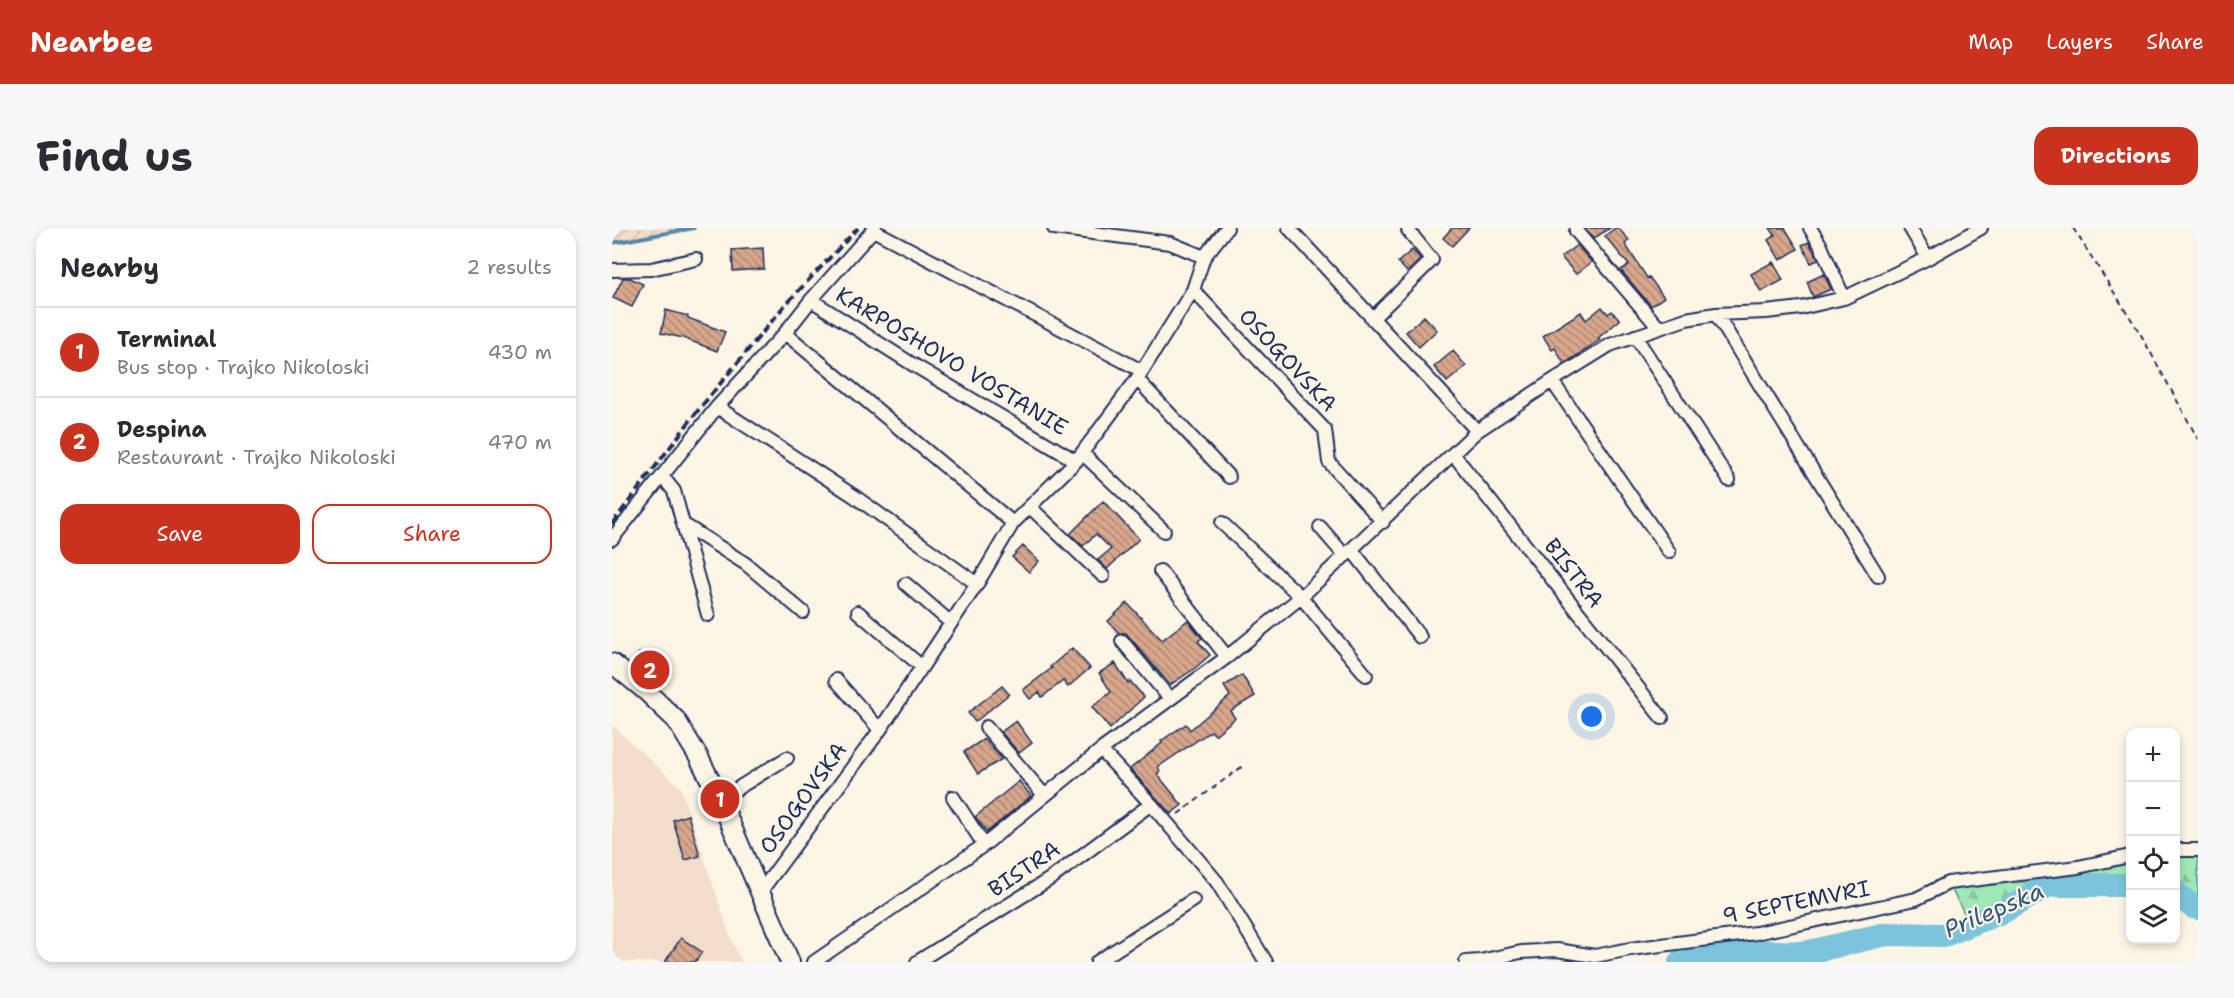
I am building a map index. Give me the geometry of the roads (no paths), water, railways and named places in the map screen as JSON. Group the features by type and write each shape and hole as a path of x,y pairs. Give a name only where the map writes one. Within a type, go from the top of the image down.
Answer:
{"main road":[{"path":"612,663 676,720 698,756 720,799 790,962"}],"street":[{"path":"1054,228 1170,243 1204,257"},
{"name":"OSOGOVSKA","path":"761,891 880,730 977,584 1013,522 1079,457 1140,375 1193,290 1204,257 1227,228"},
{"path":"1289,228 1477,431"},
{"path":"1372,319 1432,260 1408,230 1410,228"},
{"path":"1810,228 1820,244 1844,298"},
{"path":"1910,228 1928,258"},
{"name":"BISTRA","path":"814,962 984,845 1101,750 1227,657 1301,597 1477,431 1552,381 1610,345 1686,319 1716,314 1777,310 1844,298 1928,258 1981,228"},
{"path":"811,300 874,229 1140,375 1229,477"},
{"path":"1576,231 1659,328"},
{"path":"612,270 651,269 696,259"},
{"name":"OSOGOVSKA","path":"1193,290 1324,430 1329,462 1383,522"},
{"name":"KARPOSHOVO VOSTANIE","path":"612,538 717,408 811,300 912,364 1079,457"},
{"path":"1716,314 1878,576"},
{"path":"784,333 1013,522"},
{"path":"1635,336 1729,480"},
{"path":"1552,381 1669,552"},
{"path":"717,408 855,496 977,584"},
{"name":"BISTRA","path":"1454,454 1662,718"},
{"path":"1079,457 1164,531"},
{"path":"662,476 674,491 708,615"},
{"path":"1029,507 1103,576"},
{"path":"1222,523 1301,597 1366,675"},
{"path":"683,524 746,564 803,612"},
{"path":"1320,527 1348,553 1420,637"},
{"path":"1160,571 1227,657"},
{"path":"906,584 951,623"},
{"path":"858,612 922,666"},
{"path":"1122,641 1170,699"},
{"path":"836,680 880,730"},
{"path":"986,727 1044,795"},
{"path":"1101,750 1151,804 1217,882 1266,962"},
{"path":"720,799 787,758"},
{"name":"BISTRA","path":"953,797 984,845"},
{"name":"BISTRA","path":"916,962 1053,877 1151,804"},
{"path":"2180,850 2198,850"},
{"name":"9 SEPTEMVRI","path":"1466,962 1480,962 1521,952 1557,950 1595,956 1630,949 1756,933 1916,899 1948,883 2078,867 2126,857"},
{"path":"1097,962 1193,900"}],"waterway":[{"path":"612,243 694,228"},
{"name":"Prilepska","path":"1680,962 1749,951 1805,953 1886,934 1944,935 2006,910 2049,885 2126,885"},
{"name":"Prilepska","path":"2180,896 2193,907 2198,908"}],"railway":[{"path":"612,524 696,413 785,305 858,228"}],"place":[{"name":"Despina","path":"650,670"},
{"name":"Terminal","path":"720,799"}]}
